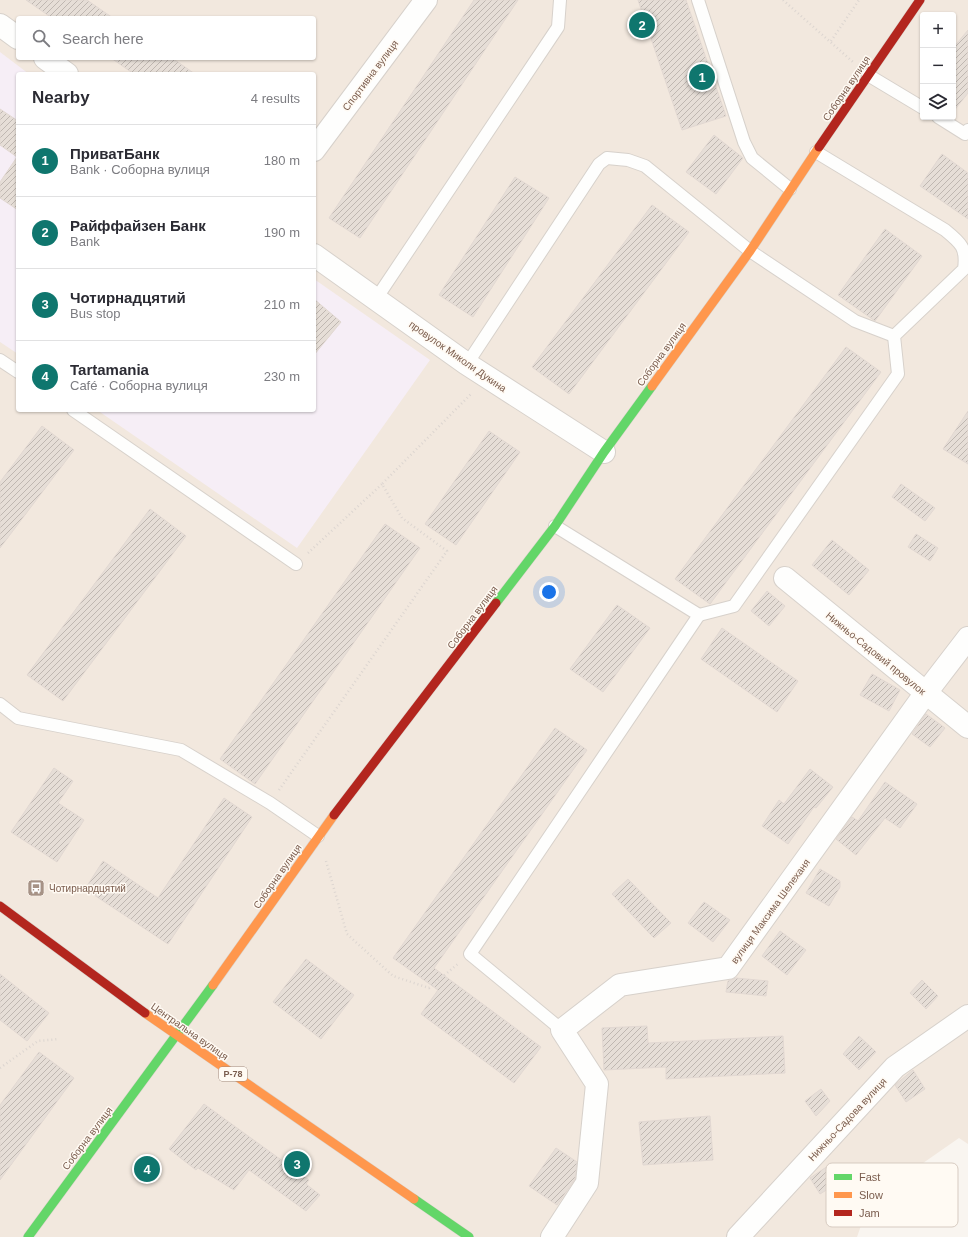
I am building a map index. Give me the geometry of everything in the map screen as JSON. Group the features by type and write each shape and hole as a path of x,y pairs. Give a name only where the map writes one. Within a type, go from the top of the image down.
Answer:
{"street":[{"name":"Спортивна вулиця","path":"316,147 426,0"},
{"name":"Соборна вулиця","path":"28,1237 177,1036 318,836 555,526 604,452 750,251 790,189 920,0"},
{"path":"0,25 16,37"},
{"path":"48,60 64,72"},
{"name":"провулок Миколи Дукина","path":"316,256 467,364 604,452"},
{"name":"Нижньо-Садовий провулок","path":"785,578 925,694 968,727"},
{"name":"вулиця Максима Шелеханя","path":"562,1030 620,985 728,968 925,694 968,638"},
{"name":"Центральна вулиця","path":"0,906 177,1036 469,1237"},
{"name":"Нижньо-Садова вулиця","path":"738,1237 896,1067 968,1016"},
{"path":"552,1237 587,1183 597,1084 562,1030"}],"lane":[{"path":"376,299 558,28 560,0"},
{"path":"698,0 744,142 752,158 790,189"},
{"path":"868,75 920,106"},
{"path":"943,120 965,134 968,130"},
{"path":"816,152 945,230 962,246 966,256 964,269 894,336"},
{"path":"467,364 599,164 607,158 628,160 645,166 750,251 855,321 894,336"},
{"path":"562,1030 470,954 699,615 734,606 898,374 894,336"},
{"path":"0,360 16,371"},
{"path":"76,412 296,564"},
{"path":"555,526 699,615"},
{"path":"0,704 18,718 181,750 270,803 318,836"}],"path":[{"path":"783,0 868,75"},
{"path":"831,42 859,0"},
{"path":"296,564 382,484 487,377"},
{"path":"270,803 447,551 402,518 382,484"},
{"path":"318,836 347,934 393,976 429,988 470,954"},
{"path":"0,1068 38,1041 59,1039"}],"shaded area":[{"path":"0,0 968,0 968,1144 959,1138 923,1163 826,1163 826,1227 861,1227 857,1237 0,1237"},
{"path":"0,52 26,72 16,72 16,353 0,342"},
{"path":"316,280 430,360 297,548 100,412 316,412"}],"building":[{"path":"26,0 87,0 110,16 49,16"},
{"path":"474,0 518,0 360,238 329,218"},
{"path":"638,0 686,0 726,116 682,130"},
{"path":"968,30 968,93 956,108 956,48 956,44"},
{"path":"114,60 175,60 192,72 131,72"},
{"path":"0,109 16,120 16,156 0,145"},
{"path":"714,135 743,158 716,194 686,172"},
{"path":"942,154 968,173 968,219 920,186"},
{"path":"16,158 16,209 0,198 0,182"},
{"path":"515,177 549,198 473,317 439,295"},
{"path":"652,205 689,232 569,394 532,367"},
{"path":"885,229 922,256 875,321 838,295"},
{"path":"316,301 341,322 316,353"},
{"path":"846,347 881,372 710,604 675,579"},
{"path":"968,411 968,464 943,449"},
{"path":"42,426 74,450 0,548 0,482"},
{"path":"489,431 520,452 456,545 425,524"},
{"path":"901,484 935,508 925,521 892,497"},
{"path":"150,509 186,536 63,701 27,675"},
{"path":"385,524 420,548 255,784 220,759"},
{"path":"916,534 938,548 930,561 908,547"},
{"path":"832,540 869,570 849,595 812,565"},
{"path":"767,591 785,606 769,626 751,611"},
{"path":"617,605 650,628 603,692 570,669"},
{"path":"722,628 798,681 777,712 701,659"},
{"path":"872,674 900,690 889,711 860,695"},
{"path":"926,714 945,728 930,747 912,734"},
{"path":"555,728 587,750 434,968 541,1047 514,1083 421,1014 438,990 393,958"},
{"path":"54,768 73,781 58,803 84,820 57,862 11,832"},
{"path":"810,769 833,787 816,808 814,807 788,844 762,826 779,800 784,804"},
{"path":"885,782 917,804 900,828 885,818 856,855 836,839 852,817 858,821"},
{"path":"224,798 252,817 168,944 85,889 103,861 158,898"},
{"path":"820,869 840,881 840,887 829,906 806,893"},
{"path":"628,879 671,923 654,938 612,894"},
{"path":"704,902 730,920 713,942 688,923"},
{"path":"780,931 806,950 787,975 762,956"},
{"path":"306,959 354,995 321,1039 273,1002"},
{"path":"0,974 49,1013 27,1041 0,1020"},
{"path":"736,978 768,981 766,996 726,992 728,981"},
{"path":"922,980 938,996 926,1009 910,993"},
{"path":"647,1026 648,1043 783,1036 785,1073 666,1079 666,1067 604,1070 602,1028"},
{"path":"859,1036 876,1052 859,1070 843,1054"},
{"path":"39,1052 74,1078 0,1180 0,1105"},
{"path":"913,1070 925,1089 906,1102 895,1085"},
{"path":"821,1089 830,1101 816,1116 805,1101"},
{"path":"204,1104 309,1180 306,1184 320,1195 306,1211 249,1170 234,1190 198,1168 196,1170 169,1149"},
{"path":"710,1116 713,1160 643,1165 639,1122"},
{"path":"556,1148 577,1162 575,1179 557,1205 529,1186"},
{"path":"826,1167 826,1190 820,1194 810,1178"}],"traffic: fast":[{"path":"496,603 555,526 604,452 652,386"},
{"path":"28,1237 213,985"},
{"path":"414,1199 469,1237"}],"traffic: slow":[{"path":"652,386 750,251 819,147"},
{"path":"213,985 334,815"},
{"path":"145,1013 414,1199"}],"traffic: jam":[{"path":"819,147 920,0"},
{"path":"334,815 496,603"},
{"path":"0,906 145,1013"}],"place":[{"name":"Райффайзен Банк","path":"642,25"},
{"name":"ПриватБанк","path":"702,77"},
{"name":"Чотирнардцятий","path":"36,888"},
{"name":"Чотирнадцятий","path":"297,1164"},
{"name":"Tartamania","path":"147,1169"}]}
